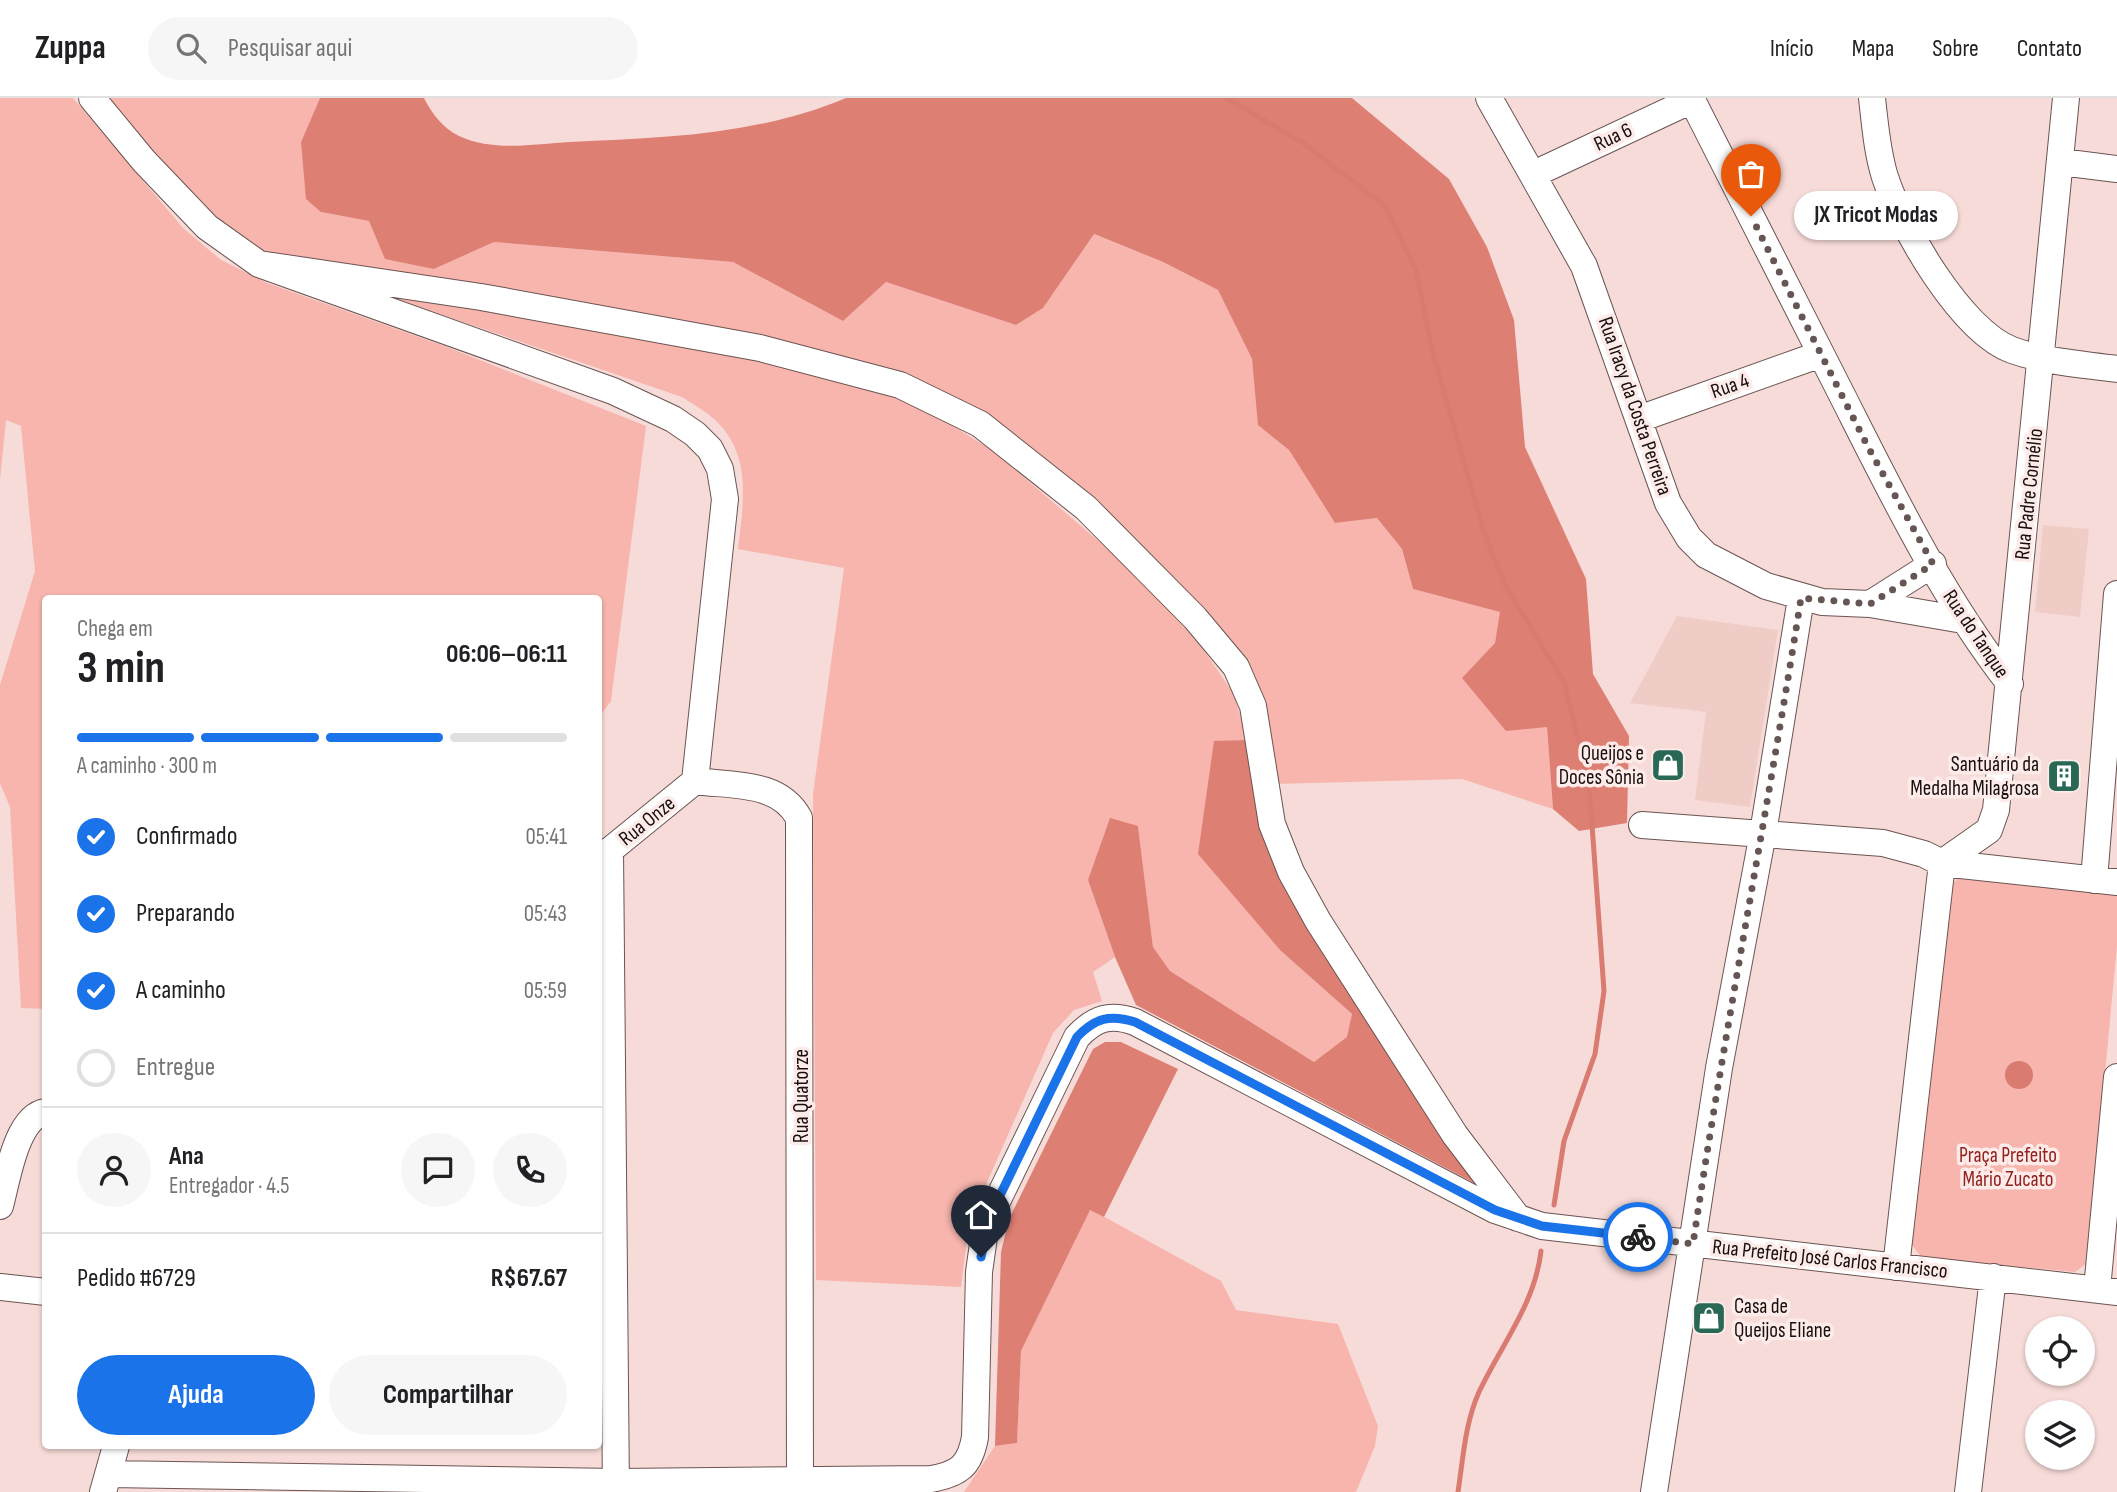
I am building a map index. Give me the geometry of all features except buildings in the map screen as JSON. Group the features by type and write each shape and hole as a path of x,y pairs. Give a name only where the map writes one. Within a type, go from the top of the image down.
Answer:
{"street":[{"path":"92,98 144,161 208,227 260,264 613,391 673,419 695,434 710,449 720,469 725,499 695,781"},
{"name":"Rua Iracy da Costa Perreira","path":"1489,98 1584,266 1668,503 1689,538 1706,555 1733,571 1801,598 1870,604 1963,620"},
{"path":"1872,98 1885,176 1915,243 1963,310 1998,343 2042,358 2117,369"},
{"name":"Rua Padre Cornélio","path":"1942,863 1982,837 1993,821 2010,684 2066,98"},
{"name":"Rua 6","path":"1534,174 1691,99"},
{"name":"Rua do Tanque","path":"1691,99 1821,354 1963,620 2010,684"},
{"path":"2061,162 2117,169"},
{"path":"260,264 481,297 760,348 900,385 980,424 1087,509 1195,618 1236,667 1253,706 1272,824 1291,872 1318,921 1455,1135 1519,1219"},
{"name":"Rua 4","path":"1639,419 1821,354"},
{"path":"1870,604 1933,564"},
{"path":"1654,1492 1719,1068 1763,832 1801,598"},
{"path":"2105,881 2116,609"},
{"name":"Rua Onze","path":"604,855 695,781"},
{"name":"Rua Quatorze","path":"695,781 778,793 791,803 799,818 800,1486"},
{"path":"1642,825 1883,843 1924,854 1942,863 2105,881"},
{"path":"604,855 606,1295 616,1487"},
{"path":"1896,1267 1942,863"},
{"path":"2105,881 2117,866"},
{"name":"Rua Prefeito José Carlos Francisco","path":"106,1483 800,1486 931,1479 952,1475 965,1467 971,1456 975,1437 979,1272 989,1218 1077,1037 1088,1025 1105,1017 1135,1022 1495,1210 1542,1226 2107,1290"},
{"path":"2107,1290 2117,1077"},
{"path":"0,1206 22,1132 32,1117 42,1113"},
{"path":"1968,1492 1993,1277"},
{"path":"0,1287 42,1292"},
{"path":"106,1483 115,1449"}],"shaded area":[{"path":"320,98 424,98 438,120 459,136 486,144 514,146 640,139 745,127 779,120 846,98 1352,98 1449,179 1487,247 1514,320 1525,447 1586,579 1593,674 1629,736 1627,823 1579,831 1553,809 1547,727 1506,731 1462,678 1495,643 1500,612 1413,589 1402,549 1377,518 1335,523 1289,450 1258,425 1252,359 1218,290 1163,262 1094,234 1043,308 1016,325 886,282 843,321 733,262 494,242 434,269 385,259 369,221 321,212 306,199 301,142"},
{"path":"2043,525 2089,529 2080,617 2035,612"},
{"name":"Queijos e Doces Sônia","path":"1677,616 1778,630 1750,807 1695,800 1706,712 1630,703"},
{"path":"1247,740 1259,828 1293,904 1482,1187 1136,1005 1115,957 1088,880 1110,818 1138,826 1153,947 1170,971 1314,1062 1347,1037 1352,1014 1281,951 1198,854 1214,741"},
{"path":"1105,1042 1121,1042 1178,1069 1104,1217 1090,1210 1021,1351 1017,1443 995,1446 1001,1252 1009,1219 1093,1049"},
{"path":"2019,1061 2029,1065 2033,1075 2029,1085 2019,1089 2009,1085 2005,1075 2009,1065"}],"green space":[{"path":"0,98 73,98 183,228 221,260 267,283 447,347 646,426 611,701 602,713 602,595 42,595 42,1009 21,1008 10,807 0,783 0,685 35,571 21,426 6,420 0,480"},
{"path":"110,98 320,98 301,142 321,212 369,221 434,269 494,242 733,262 843,321 886,282 1016,325 1043,308 1093,234 1163,262 1218,290 1252,359 1259,425 1289,450 1335,523 1377,518 1402,549 1413,589 1501,612 1495,643 1547,727 1553,809 1462,779 1274,784 1245,663 953,399 281,260 239,238 199,205 137,135"},
{"path":"358,286 790,364 866,386 934,414 993,451 1122,561 1198,642 1234,694 1247,740 1214,742 1281,951 1352,1014 1348,1037 1314,1062 1170,971 1153,947 1138,826 1088,880 1115,957 1093,972 1102,1001 1074,1010 1053,1033 969,1223 961,1287 816,1280 813,794 844,568 738,549 743,482 736,451 729,436 714,419 682,397"},
{"name":"Praça Prefeito Mário Zucato","path":"1960,876 2117,894 2117,946 2087,1263 2075,1272 1922,1258 1912,1245 1952,884"},
{"path":"1090,1209 1221,1281 1236,1310 1338,1324 1378,1426 1375,1446 1356,1492 964,1492 995,1446 1017,1443 1021,1351"}],"waterway":[{"path":"1226,98 1303,143 1385,206 1416,270 1432,350 1484,532 1505,585 1564,682 1589,783 1604,991 1595,1054 1564,1141 1554,1205"},
{"path":"1458,1492 1465,1441 1474,1404 1525,1307 1538,1270 1541,1251"}],"way so far":[{"path":"1638,1237 1693,1244 1719,1068 1763,832 1801,598 1822,602 1870,604 1916,578 1933,564 1867,445 1751,216"}],"place":[{"name":"JX Tricot Modas","path":"1751,216"},
{"name":"Queijos e Doces Sônia","path":"1668,765"},
{"name":"Santuário da Medalha Milagrosa","path":"2064,776"},
{"name":"Casa de Queijos Eliane","path":"1709,1318"}],"route":[{"path":"981,1257 989,1218 1077,1037 1088,1025 1105,1017 1121,1017 1135,1022 1495,1210 1542,1226 1638,1237"}]}
